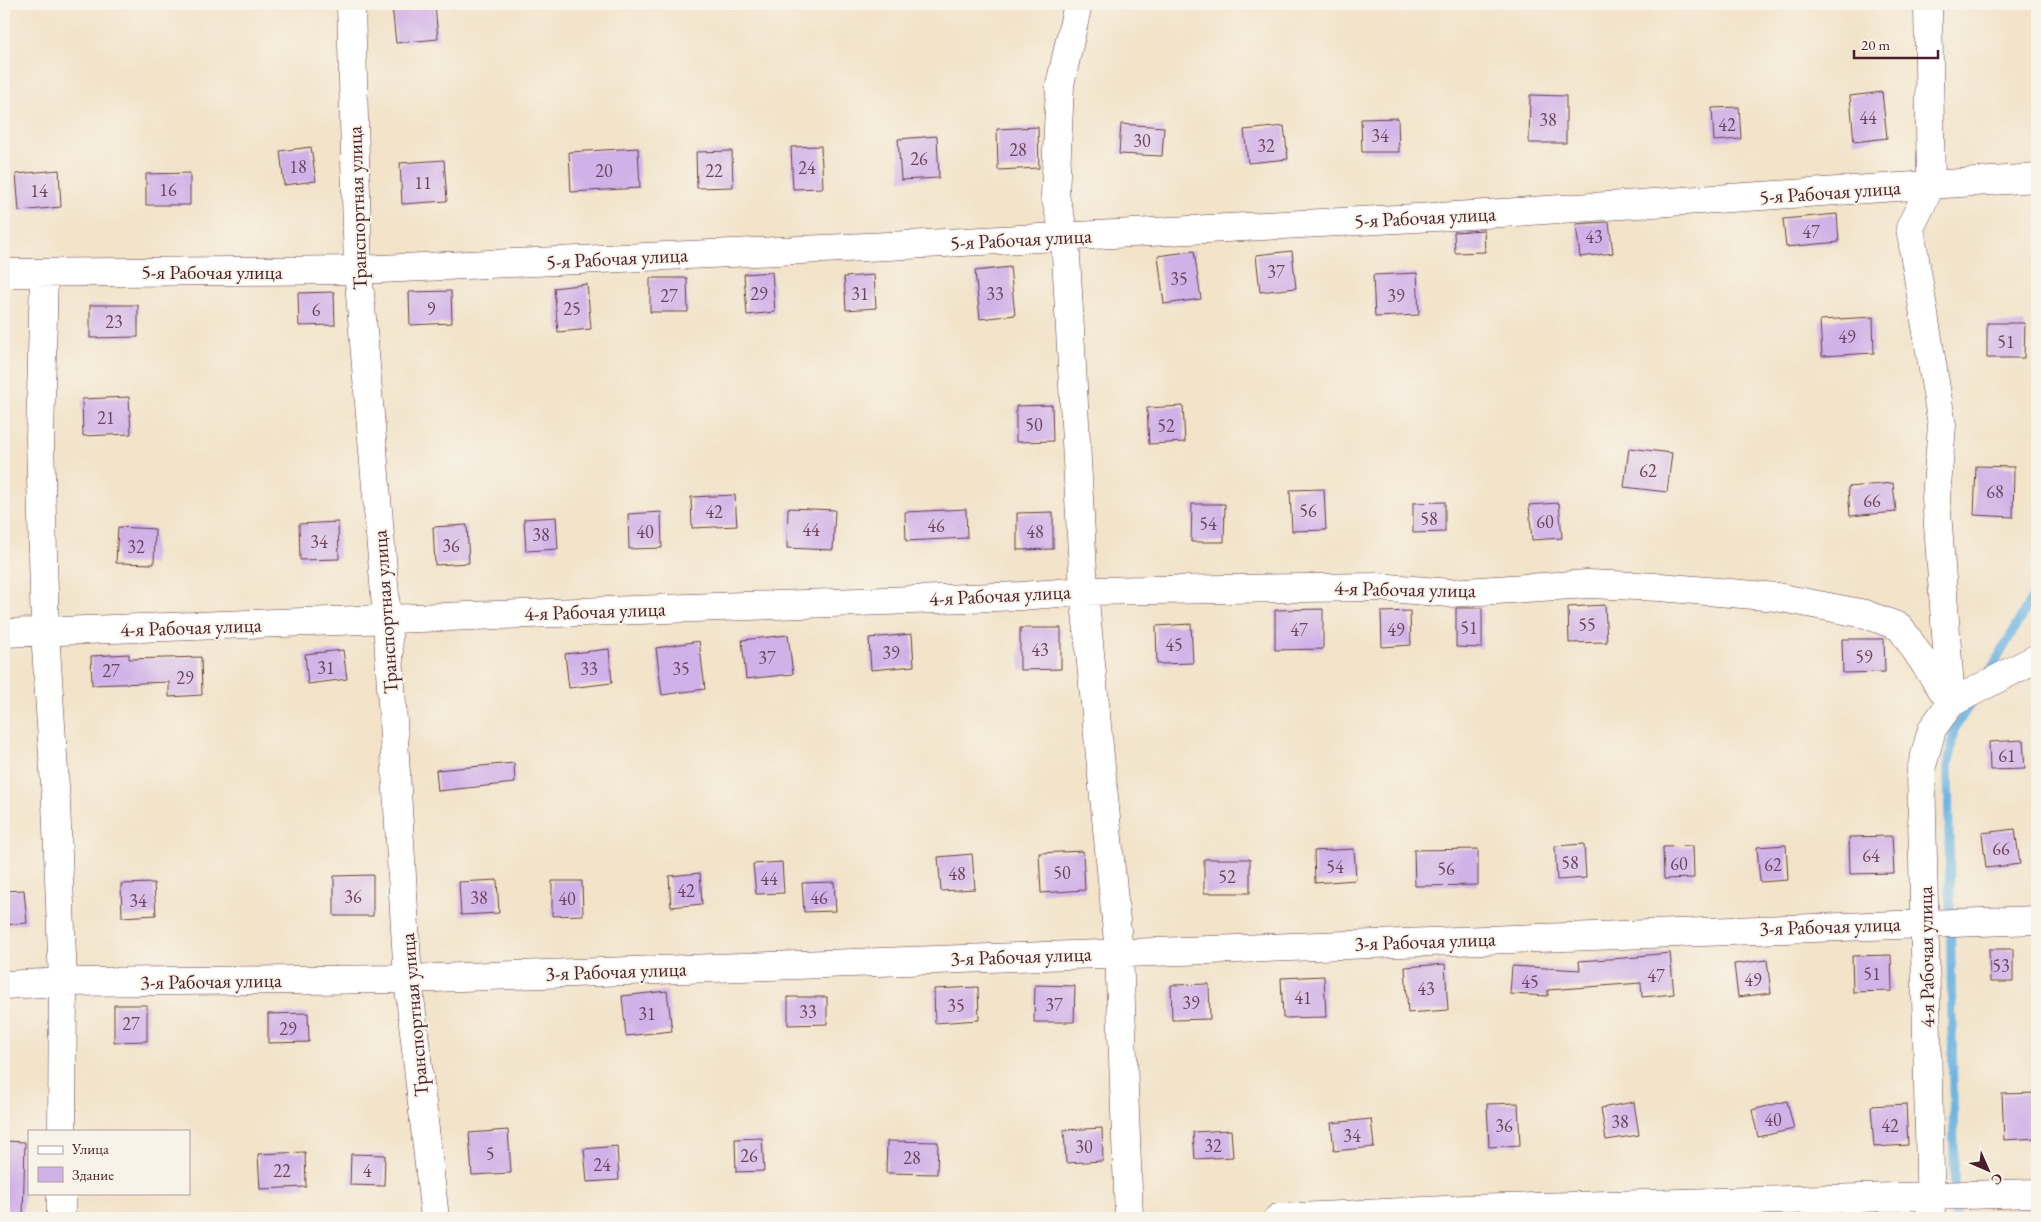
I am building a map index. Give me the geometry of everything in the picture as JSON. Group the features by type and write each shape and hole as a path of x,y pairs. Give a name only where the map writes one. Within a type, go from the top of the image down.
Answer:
{"street":[{"name":"Транспортная улица","path":"350,4 358,270 386,618 408,979 435,1218"},
{"path":"1078,4 1060,85 1055,196 1065,236 1084,591 1119,952 1129,1218"},
{"path":"1928,4 1931,185 1910,228 1942,425 1936,498 1952,703"},
{"name":"5-я Рабочая улица","path":"4,273 358,270 1454,216 2037,178"},
{"path":"44,273 40,438 45,632 56,802 63,982 62,1130"},
{"name":"4-я Рабочая улица","path":"4,633 321,623 386,618 1021,596 1084,591 1377,587 1450,593 1588,584 1660,587 1777,597 1866,614 1900,627 1952,703"},
{"name":"4-я Рабочая улица","path":"1931,1206 1921,770 1932,729 1952,703 2037,658"},
{"name":"3-я Рабочая улица","path":"4,985 63,982 408,979 2037,920"},
{"path":"1278,1218 1466,1209 1931,1206 2037,1193"},
{"path":"61,1194 61,1218"}],"building":[{"path":"435,4 438,39 396,43 392,6"},
{"path":"1882,92 1887,138 1854,142 1850,96"},
{"path":"1530,95 1566,96 1566,143 1529,143"},
{"path":"1739,107 1741,139 1714,141 1712,108"},
{"path":"1398,118 1399,152 1362,152 1361,119"},
{"path":"1121,124 1164,127 1162,156 1119,154"},
{"path":"1284,126 1288,159 1248,163 1244,130"},
{"path":"1038,127 1039,168 998,170 997,129"},
{"path":"937,136 939,178 901,180 898,139"},
{"path":"821,146 823,188 793,189 791,147"},
{"path":"311,147 316,181 284,185 280,151"},
{"path":"638,148 640,188 571,192 569,152"},
{"path":"732,151 733,187 697,188 696,152"},
{"path":"444,160 447,201 402,204 400,163"},
{"path":"59,170 61,207 19,211 16,174"},
{"path":"190,173 190,205 146,205 146,174"},
{"path":"1837,214 1839,242 1786,247 1783,219"},
{"path":"1609,222 1613,253 1580,257 1576,224"},
{"path":"1484,230 1485,252 1455,253 1454,232"},
{"path":"1194,251 1201,299 1164,304 1158,256"},
{"path":"1292,251 1296,288 1260,292 1256,255"},
{"path":"1010,267 1015,315 980,319 975,271"},
{"path":"772,272 775,312 747,315 744,274"},
{"path":"1417,273 1419,315 1375,317 1373,275"},
{"path":"874,275 876,308 846,310 844,277"},
{"path":"650,278 687,278 688,312 650,312"},
{"path":"587,284 591,329 558,332 554,288"},
{"path":"451,291 452,323 410,325 409,292"},
{"path":"334,292 335,325 299,326 298,293"},
{"path":"90,305 138,305 138,337 90,338"},
{"path":"1873,317 1874,353 1822,356 1820,320"},
{"path":"1987,323 2025,323 2024,358 1987,358"},
{"path":"129,397 131,434 83,436 82,399"},
{"path":"1052,405 1053,441 1016,442 1016,406"},
{"path":"1183,406 1185,442 1149,444 1147,408"},
{"path":"1629,448 1672,453 1667,492 1624,487"},
{"path":"1976,466 2014,467 2013,517 1974,515"},
{"path":"1893,483 1896,512 1850,516 1848,487"},
{"path":"1324,489 1326,530 1292,531 1290,490"},
{"path":"735,495 737,526 692,528 691,497"},
{"path":"1445,502 1445,532 1413,533 1413,503"},
{"path":"1559,503 1562,538 1532,540 1529,505"},
{"path":"1192,504 1225,504 1224,542 1191,542"},
{"path":"788,508 835,510 833,550 787,548"},
{"path":"966,509 967,538 906,541 905,512"},
{"path":"661,512 662,548 629,549 628,514"},
{"path":"1053,512 1053,549 1017,550 1017,513"},
{"path":"556,517 558,549 526,551 524,519"},
{"path":"338,522 339,559 300,560 299,524"},
{"path":"467,525 469,563 435,565 433,527"},
{"path":"118,527 155,529 154,564 116,563"},
{"path":"1605,605 1607,642 1569,643 1568,607"},
{"path":"1456,608 1482,608 1482,648 1456,647"},
{"path":"1323,609 1323,649 1275,650 1275,610"},
{"path":"1410,611 1411,645 1382,647 1381,612"},
{"path":"1191,624 1193,663 1157,664 1156,626"},
{"path":"1020,628 1061,628 1061,669 1020,670"},
{"path":"912,634 914,666 871,670 869,638"},
{"path":"788,635 793,674 746,679 742,640"},
{"path":"1842,639 1884,639 1885,672 1843,673"},
{"path":"699,641 705,689 662,695 656,648"},
{"path":"609,649 612,683 569,688 565,654"},
{"path":"343,650 347,679 308,684 305,654"},
{"path":"129,654 129,659 201,657 202,695 169,697 169,682 92,685 91,656"},
{"path":"2023,740 2025,769 1990,770 1989,742"},
{"path":"514,763 515,783 438,791 436,770"},
{"path":"2015,829 2020,864 1986,868 1982,833"},
{"path":"1892,836 1894,873 1850,874 1849,837"},
{"path":"1584,844 1586,878 1557,880 1555,846"},
{"path":"1786,845 1788,880 1760,882 1757,847"},
{"path":"1693,846 1694,878 1664,879 1663,847"},
{"path":"1354,849 1356,880 1315,883 1314,851"},
{"path":"1478,849 1478,885 1415,886 1414,850"},
{"path":"1083,851 1085,890 1041,893 1039,853"},
{"path":"972,854 975,889 941,891 938,857"},
{"path":"1204,859 1250,859 1250,893 1204,893"},
{"path":"782,862 784,893 756,894 753,864"},
{"path":"700,873 702,904 671,907 669,876"},
{"path":"373,875 373,916 334,916 334,876"},
{"path":"497,880 499,913 461,915 459,882"},
{"path":"552,881 582,881 583,915 552,916"},
{"path":"834,882 836,911 804,912 802,883"},
{"path":"154,883 156,915 122,917 121,884"},
{"path":"24,890 27,923 4,925 4,891"},
{"path":"1989,949 2013,949 2013,982 1990,982"},
{"path":"1670,953 1674,994 1642,997 1641,983 1548,990 1548,996 1510,994 1512,966 1580,970 1579,961"},
{"path":"1891,955 1892,991 1853,992 1852,956"},
{"path":"1767,960 1771,993 1738,997 1734,964"},
{"path":"1445,964 1448,1010 1408,1013 1405,967"},
{"path":"1324,976 1326,1017 1283,1018 1281,978"},
{"path":"1209,984 1210,1019 1172,1020 1171,985"},
{"path":"1035,985 1075,986 1074,1022 1034,1022"},
{"path":"978,987 979,1020 935,1023 934,989"},
{"path":"667,991 672,1031 626,1036 622,996"},
{"path":"788,997 827,997 827,1024 788,1025"},
{"path":"114,1005 147,1005 147,1041 114,1042"},
{"path":"308,1013 309,1042 268,1043 268,1014"},
{"path":"2037,1093 2037,1138 2004,1140 2002,1094"},
{"path":"1787,1101 1794,1129 1758,1137 1752,1110"},
{"path":"1634,1102 1639,1135 1606,1140 1601,1108"},
{"path":"1518,1103 1520,1145 1489,1147 1487,1104"},
{"path":"1906,1104 1908,1145 1874,1147 1871,1106"},
{"path":"1371,1119 1374,1147 1334,1151 1331,1123"},
{"path":"1102,1128 1103,1161 1066,1163 1064,1130"},
{"path":"508,1130 511,1173 472,1175 469,1133"},
{"path":"1231,1130 1233,1157 1195,1159 1193,1132"},
{"path":"762,1138 764,1171 736,1172 735,1139"},
{"path":"4,1141 25,1142 23,1218 4,1218"},
{"path":"887,1141 938,1142 937,1174 886,1173"},
{"path":"617,1146 619,1180 587,1182 584,1149"},
{"path":"305,1152 306,1187 260,1189 258,1154"},
{"path":"351,1154 385,1155 384,1186 350,1185"}],"waterway":[{"path":"1988,675 2037,589"},
{"path":"1955,1218 1948,767 1954,730 1972,701"}]}
